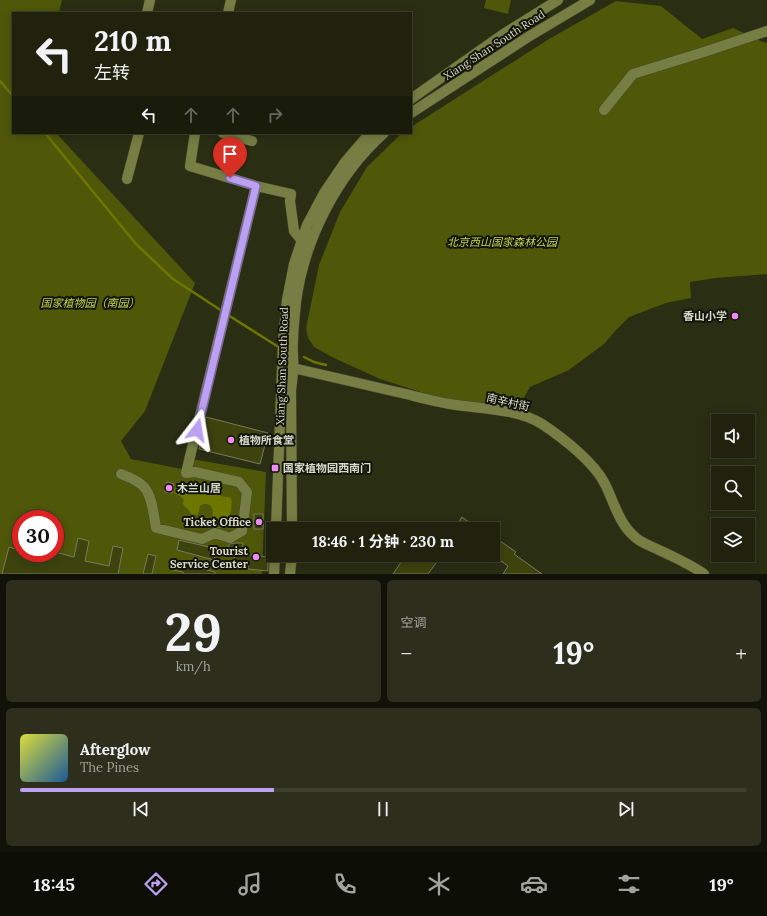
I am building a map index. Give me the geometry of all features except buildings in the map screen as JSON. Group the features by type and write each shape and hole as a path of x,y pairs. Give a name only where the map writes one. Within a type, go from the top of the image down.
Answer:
{"street":[{"path":"147,12 150,0"},
{"path":"228,12 231,0"},
{"name":"Xiang Shan South Road","path":"412,98 502,35 558,0"},
{"name":"Xiang Shan South Road","path":"412,112 528,37 590,0"},
{"path":"604,110 634,74 767,31"},
{"path":"127,179 139,134"},
{"path":"195,134 190,166 256,186 291,194 290,201 294,232 302,241"},
{"path":"227,134 252,141"},
{"name":"Xiang Shan South Road","path":"276,522 284,328 287,300 294,264 307,225 324,193 345,162 369,134"},
{"name":"Xiang Shan South Road","path":"292,522 291,390 293,342 296,301 303,266 316,229 332,198 352,168 383,134"},
{"path":"121,474 132,478 145,487 152,503 156,528 202,539 215,533 230,538 242,531 247,492 239,482 195,472 186,473 256,186"},
{"name":"南辛村街","path":"293,368 451,404 502,411 540,423 573,447 594,468 604,483 617,513 628,530 635,537 704,574"},
{"path":"274,574 275,562"},
{"path":"290,574 291,562"}],"green space":[{"name":"国家植物园（南园）","path":"0,0 62,0 59,12 12,12 12,134 57,134 195,283 145,411 121,441 131,459 182,469 186,458 266,472 262,574 0,574"},
{"path":"486,0 511,0 508,14 484,8"},
{"name":"北京西山国家森林公园","path":"616,1 661,6 702,39 733,28 767,43 767,274 715,278 690,282 691,298 666,303 629,317 604,344 569,370 530,387 516,412 433,396 380,379 314,347 308,338 306,328 319,265 340,212 367,167 401,134 412,134 412,126 549,39"}],"shaded area":[{"path":"180,485 188,486 202,493 207,493 208,491 216,492 223,497 231,498 231,511 227,524 219,529 216,522 213,520 212,508 209,505 202,504 197,515 191,514 184,506 183,499 174,493 174,489"}],"waterway":[{"path":"0,81 12,95"},
{"path":"46,134 136,244 173,279 222,311"},
{"path":"228,315 277,346"},
{"path":"304,357 314,362 326,365"}],"place":[{"name":"香山小学","path":"735,316"},
{"name":"植物所食堂","path":"231,440"},
{"name":"国家植物园西南门","path":"275,468"},
{"name":"木兰山居","path":"169,488"},
{"name":"Ticket Office","path":"259,522"},
{"name":"Tourist Service Center","path":"256,557"}],"route":[{"path":"197,430 256,186 230,178"}]}
